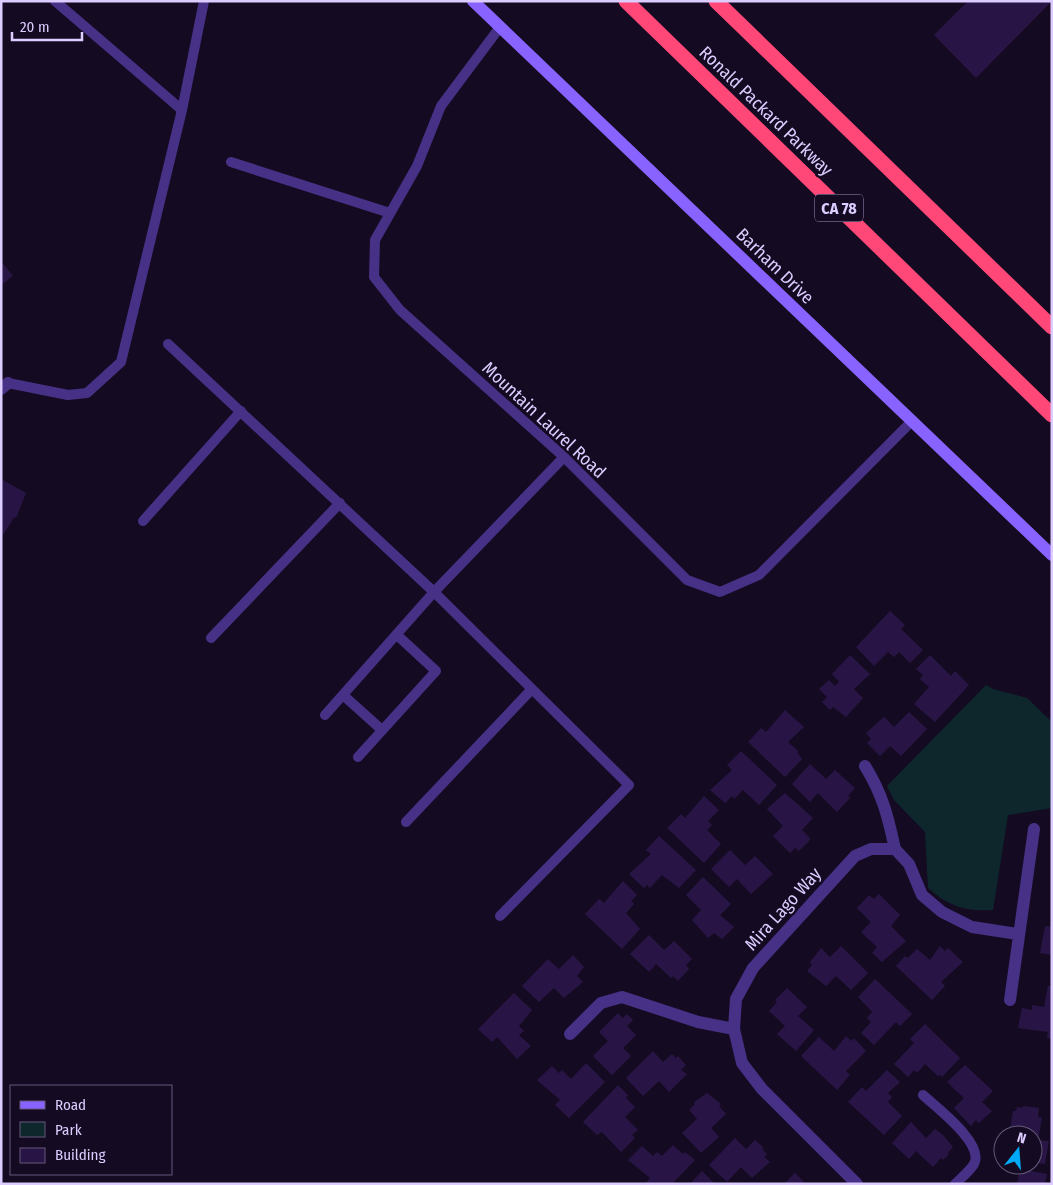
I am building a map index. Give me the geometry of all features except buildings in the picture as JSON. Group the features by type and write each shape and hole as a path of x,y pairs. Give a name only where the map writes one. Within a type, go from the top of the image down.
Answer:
{"highway":[{"name":"Ronald Packard Parkway","path":"626,1 1052,415"},
{"path":"716,1 1052,327"}],"main road":[{"name":"Barham Drive","path":"473,1 1052,555"}],"street":[{"path":"865,766 878,788 886,807 895,849 909,864 922,895 942,912 972,927 1018,934"},
{"path":"1010,1000 1034,829"},
{"name":"Mira Lago Way","path":"857,1184 762,1089 742,1063 734,1029 736,999 759,961 854,856 872,849 895,849"},
{"path":"570,1034 601,1003 622,996 698,1022 734,1029"}],"lane":[{"path":"55,1 182,110"},
{"path":"4,386 68,395 87,393 121,362 182,110 204,1"},
{"name":"Mountain Laurel Road","path":"500,27 441,106 417,166 374,240 374,277 400,310 564,457 687,580 720,592 759,575 912,422"},
{"path":"231,162 390,213"},
{"path":"168,344 434,592 629,785 500,916"},
{"path":"143,520 241,411"},
{"path":"325,715 434,592 564,457"},
{"path":"211,638 340,503"},
{"path":"358,757 436,671 397,634"},
{"path":"406,822 531,690"},
{"path":"343,695 382,730"},
{"path":"923,1095 970,1140 977,1152 974,1164 955,1184"}],"green space":[{"path":"986,685 993,689 1027,698 1052,722 1052,808 1008,815 993,910 974,910 950,903 928,888 925,832 894,800 887,786"}]}
